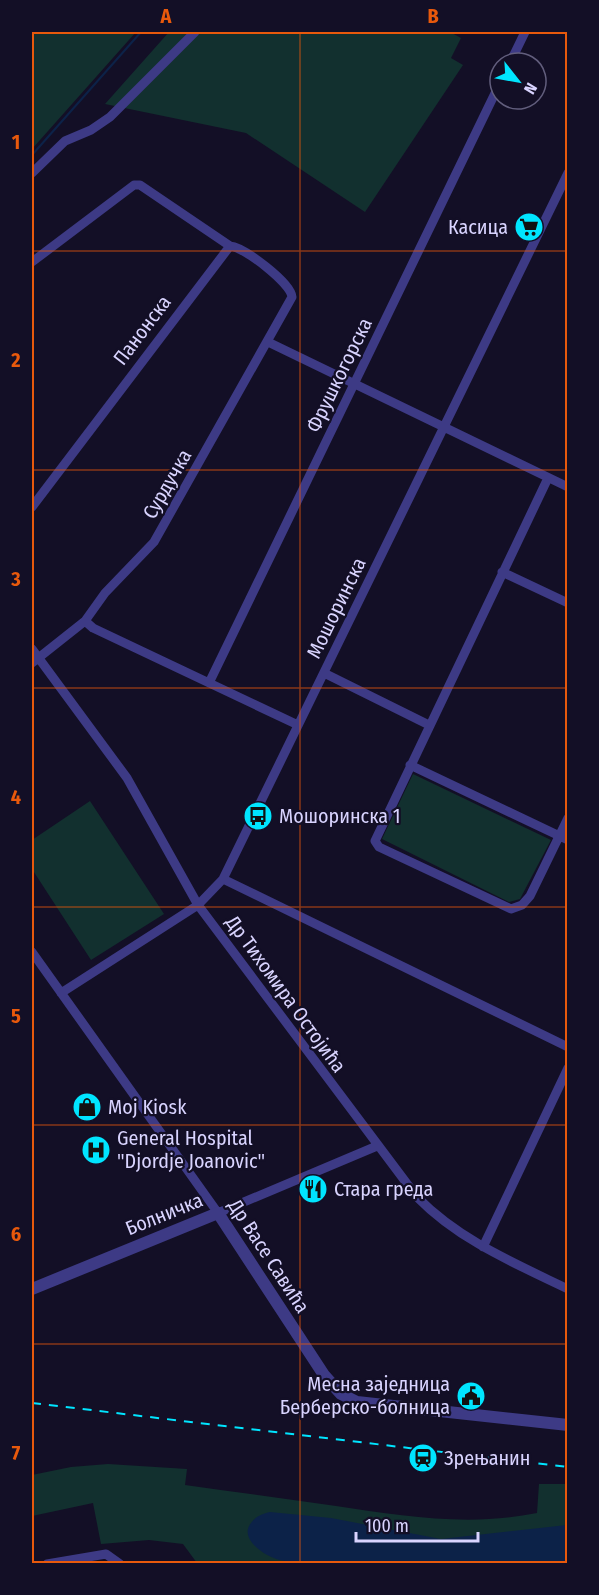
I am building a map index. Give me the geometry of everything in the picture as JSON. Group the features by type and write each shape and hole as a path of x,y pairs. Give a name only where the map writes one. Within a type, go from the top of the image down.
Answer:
{"street":[{"path":"32,173 65,141 91,130 110,117 195,32"},
{"path":"516,51 525,32"},
{"name":"Фрушкогорска","path":"209,682 488,108"},
{"name":"Мошоринска","path":"60,993 198,905 223,879 444,429 567,172"},
{"path":"32,262 134,185 146,188 230,246"},
{"name":"Сурдучка","path":"35,661 85,621 161,532 292,300 291,290 287,284 238,248 230,246"},
{"name":"Панонска","path":"32,507 230,246"},
{"path":"268,342 567,487"},
{"path":"548,478 375,837 379,847 511,909 527,901 563,838 567,818"},
{"path":"502,572 567,603"},
{"path":"85,621 93,628 298,724"},
{"name":"Др Тихомира Остојића","path":"32,649 35,661 127,778 198,905 377,1146 426,1207 444,1222 483,1247 567,1289"},
{"path":"324,673 429,725"},
{"path":"410,765 563,838"},
{"path":"223,879 567,1047"},
{"name":"Др Васе Савића","path":"32,952 218,1213 324,1375 348,1398 357,1402 567,1424"},
{"path":"483,1247 567,1068"},
{"name":"Болничка","path":"32,1289 377,1146"},
{"path":"47,1563 106,1554 120,1563"}],"green space":[{"path":"32,32 136,32 32,149"},
{"path":"169,32 450,32 461,38 451,58 463,65 365,212 246,133 105,104"},
{"path":"413,774 551,840 520,899 509,902 382,839"},
{"path":"90,801 164,914 91,960 32,869 32,840"},
{"path":"108,1464 187,1469 185,1485 386,1513 461,1520 537,1513 539,1484 567,1484 567,1563 218,1564 215,1561 197,1563 183,1544 149,1540 101,1544 93,1503 32,1516 32,1475 71,1467"}],"water":[{"path":"270,1512 331,1518 441,1539 567,1525 567,1563 329,1565 291,1562 274,1558 261,1551 248,1535 248,1529 253,1521"}],"waterway":[{"path":"32,155 141,32"}],"railway":[{"path":"32,1403 568,1467"}],"place":[{"name":"Касица","path":"529,227"},
{"name":"Мошоринска 1","path":"258,816"},
{"name":"Moj Kiosk","path":"87,1107"},
{"name":"General Hospital \"Djordje Joanovic\"","path":"96,1150"},
{"name":"Стара греда","path":"313,1189"},
{"name":"Месна заједница Берберско-болница","path":"471,1396"},
{"name":"Зрењанин","path":"423,1458"}]}
